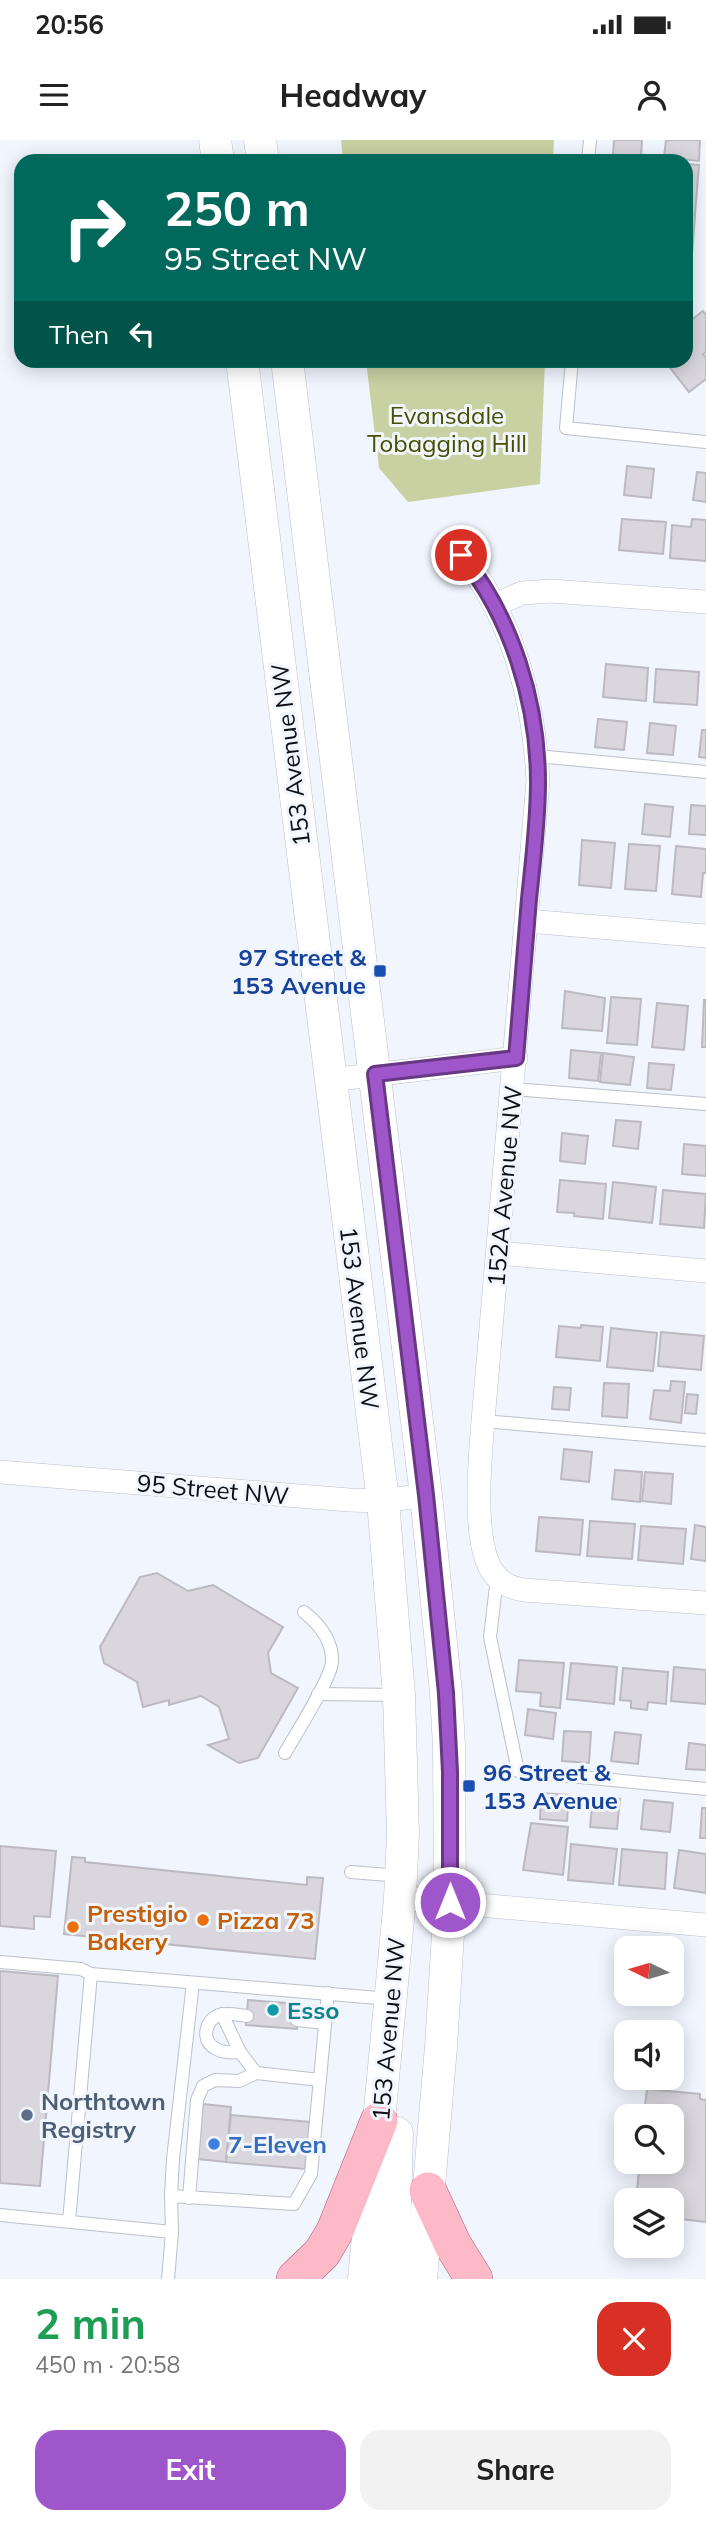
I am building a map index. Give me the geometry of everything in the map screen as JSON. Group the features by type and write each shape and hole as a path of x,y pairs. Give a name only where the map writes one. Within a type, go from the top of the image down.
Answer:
{"main road":[{"name":"153 Avenue NW","path":"243,368 383,1501 399,1695 401,1888 364,2279"},
{"name":"153 Avenue NW","path":"288,368 426,1495 448,1720 450,1902 441,2048 421,2279"},
{"path":"384,2063 397,2124 393,2279"},
{"path":"295,2279 322,2253 335,2231 379,2121"},
{"path":"428,2191 453,2245 474,2279"}],"street":[{"name":"152A Avenue NW","path":"461,555 495,605 520,669 537,756 538,803 482,1420 482,1542 485,1557 497,1578"},
{"path":"495,605 522,593 551,591 706,602"},
{"path":"527,921 706,936"},
{"path":"330,1080 516,1058"},
{"path":"498,1253 706,1271"},
{"name":"95 Street NW","path":"0,1472 349,1500 383,1501 426,1495"},
{"path":"497,1578 511,1588 524,1590 706,1603"},
{"path":"401,1888 450,1902 706,1925"}],"lane":[{"path":"571,368 566,428 706,442"},
{"path":"537,756 706,772"},
{"path":"513,1089 706,1104"},
{"path":"482,1420 706,1440"},
{"path":"497,1578 490,1637 518,1772 706,1789"},
{"path":"285,1753 318,1694 332,1662 322,1628 304,1612"},
{"path":"318,1694 399,1695"},
{"path":"351,1872 401,1888"},
{"path":"0,1962 81,1969 91,1975 390,1999"},
{"path":"69,2221 91,1975"},
{"path":"168,2279 172,2232 171,2196 193,1983"},
{"path":"171,2196 294,2204 311,2174 328,1993"},
{"path":"222,2014 240,2052 256,2073"},
{"path":"240,2052 222,2052 208,2042 207,2027 210,2021 222,2014 247,2015"},
{"path":"297,2020 325,2024"},
{"path":"189,2198 197,2100 203,2086 215,2080 239,2081 256,2073 320,2080"},
{"path":"0,2215 172,2232"}],"green space":[{"path":"341,140 554,140 553,154 342,154"},
{"name":"Evansdale Tobagging Hill","path":"367,368 545,368 540,484 408,502 379,468"}],"building":[{"path":"614,140 642,140 641,154 613,154"},
{"path":"666,140 700,140 699,161 693,160 693,154 664,154"},
{"path":"693,165 699,165 693,214"},
{"path":"703,311 706,315 706,352 703,354 706,358 706,379 689,392 670,368 693,368 693,319"},
{"path":"627,466 654,469 651,498 624,495"},
{"path":"697,472 706,473 706,502 693,500"},
{"path":"622,519 666,522 663,554 619,550"},
{"path":"692,519 706,520 706,561 670,558 672,525 691,527"},
{"path":"606,664 648,668 646,701 603,697"},
{"path":"656,669 699,672 697,705 654,702"},
{"path":"598,719 627,722 624,750 595,747"},
{"path":"650,723 676,726 673,755 647,753"},
{"path":"702,730 706,730 706,758 699,757"},
{"path":"645,804 673,807 670,837 642,834"},
{"path":"691,805 706,806 706,835 689,834"},
{"path":"582,840 615,843 611,888 579,885"},
{"path":"629,844 660,846 656,891 625,889"},
{"path":"676,846 706,849 706,873 703,873 701,897 672,894"},
{"path":"565,991 605,998 602,1031 562,1028"},
{"path":"611,997 641,999 637,1045 607,1043"},
{"path":"704,1000 706,1047 702,1047"},
{"path":"657,1003 688,1006 684,1050 652,1047"},
{"path":"571,1050 601,1053 598,1081 569,1078"},
{"path":"603,1053 634,1057 630,1085 600,1082"},
{"path":"649,1063 674,1065 671,1090 647,1088"},
{"path":"616,1120 641,1122 638,1149 613,1146"},
{"path":"562,1133 588,1136 585,1164 560,1161"},
{"path":"684,1144 706,1146 706,1176 682,1174"},
{"path":"560,1180 606,1184 603,1219 557,1212"},
{"path":"613,1182 656,1187 652,1223 609,1218"},
{"path":"663,1190 706,1194 704,1228 660,1224"},
{"path":"581,1325 603,1327 600,1361 556,1357 559,1326 581,1328"},
{"path":"611,1328 657,1333 653,1371 607,1367"},
{"path":"661,1332 704,1336 701,1370 658,1366"},
{"path":"671,1381 685,1382 681,1423 650,1419 654,1390 670,1391"},
{"path":"604,1383 629,1384 627,1418 602,1416"},
{"path":"554,1387 571,1388 569,1410 552,1409"},
{"path":"687,1394 698,1395 696,1414 685,1413"},
{"path":"564,1449 592,1452 589,1482 561,1479"},
{"path":"615,1470 642,1472 640,1502 612,1499"},
{"path":"645,1472 673,1474 671,1504 642,1501"},
{"path":"539,1517 583,1520 580,1555 536,1551"},
{"path":"590,1521 635,1524 632,1559 587,1556"},
{"path":"695,1525 706,1527 706,1561 691,1559"},
{"path":"641,1526 686,1529 683,1564 638,1560"},
{"path":"157,1573 188,1591 213,1585 283,1627 268,1653 271,1673 298,1688 258,1758 239,1763 208,1745 229,1739 219,1707 201,1696 169,1705 169,1700 143,1707 137,1682 104,1663 100,1647 140,1577"},
{"path":"519,1660 564,1663 560,1708 540,1706 541,1693 516,1691"},
{"path":"571,1663 617,1667 614,1704 567,1699"},
{"path":"674,1667 706,1670 706,1704 671,1701"},
{"path":"623,1668 668,1672 666,1704 648,1702 647,1710 631,1708 631,1701 620,1700"},
{"path":"528,1709 556,1713 553,1739 525,1735"},
{"path":"564,1731 591,1732 589,1763 562,1761"},
{"path":"615,1732 641,1735 638,1764 611,1761"},
{"path":"689,1743 706,1745 706,1770 686,1769"},
{"path":"541,1793 569,1795 567,1821 540,1819"},
{"path":"593,1796 620,1799 617,1829 590,1827"},
{"path":"644,1800 673,1803 670,1832 641,1829"},
{"path":"702,1808 706,1808 706,1838 700,1838"},
{"path":"531,1823 568,1827 563,1875 523,1870"},
{"path":"571,1844 617,1849 613,1884 568,1880"},
{"path":"0,1846 56,1851 50,1917 34,1916 34,1929 0,1926"},
{"path":"622,1849 667,1853 665,1889 619,1885"},
{"path":"679,1850 706,1854 706,1893 674,1888"},
{"path":"72,1857 85,1858 85,1862 307,1885 307,1877 323,1878 315,1959 64,1934"},
{"path":"0,1971 58,1976 40,2186 0,2183"},
{"name":"Esso","path":"248,2000 299,2004 297,2029 246,2025"},
{"path":"647,2090 700,2094 700,2099 706,2100 706,2222 684,2219 684,2188 637,2188 639,2174 684,2174 684,2104 645,2104"},
{"path":"203,2104 231,2107 226,2162 198,2159"},
{"path":"231,2115 310,2122 305,2169 226,2162"}],"place":[{"name":"97 Street & 153 Avenue","path":"380,971"},
{"name":"96 Street & 153 Avenue","path":"469,1786"},
{"name":"Pizza 73","path":"203,1920"},
{"name":"Prestigio Bakery","path":"73,1927"},
{"name":"Esso","path":"273,2010"},
{"name":"Northtown Registry","path":"27,2115"},
{"name":"7-Eleven","path":"214,2144"}],"route":[{"path":"450,1902 451,1824 446,1693 426,1495 375,1074 516,1058 538,803 537,756 529,706 507,631 476,572 461,555"}]}
